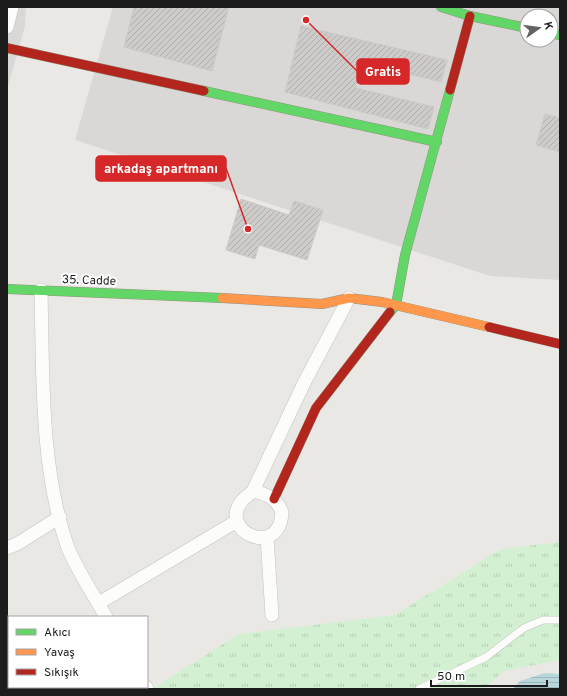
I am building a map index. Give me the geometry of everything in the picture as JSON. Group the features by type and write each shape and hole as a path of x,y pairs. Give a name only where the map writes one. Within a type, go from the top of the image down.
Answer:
{"street":[{"path":"7,27 12,7"},
{"path":"441,7 470,16 519,26"},
{"path":"274,499 316,408 396,305 405,255 437,142 470,16"},
{"path":"7,48 437,142"},
{"name":"35. Cadde","path":"7,289 232,298 322,304 349,298"},
{"path":"41,290 43,389 52,493 69,549 106,616"},
{"path":"254,491 268,495 274,499 282,512 281,520 274,533 266,537 251,537 240,528 237,521 238,507 242,501 254,491 304,383 349,298 396,305 560,344"},
{"path":"7,548 17,544 60,517"},
{"path":"99,603 237,521"},
{"path":"266,537 272,615"}],"lane":[{"path":"420,689 486,657 524,628 543,620 560,620"}],"shaded area":[{"path":"7,7 26,7 25,26 7,90"},
{"path":"113,7 560,7 560,280 490,276 75,140"}],"green space":[{"path":"560,542 560,660 504,671 484,689 152,689 239,634 395,615 501,549"}],"water":[{"path":"545,673 560,674 560,689 513,689 520,681"}],"building":[{"path":"134,7 229,7 212,71 124,47"},
{"path":"301,26 447,60 441,82 362,63 356,88 434,107 428,129 285,92"},
{"path":"545,114 560,118 560,152 536,145"},
{"path":"241,199 289,215 294,201 323,210 307,260 259,245 255,259 226,250"}],"traffic: fast":[{"path":"441,7 470,16 519,26"},
{"path":"390,312 396,305 405,255 450,90"},
{"path":"204,91 437,142"},
{"path":"7,289 222,298"}],"traffic: slow":[{"path":"222,298 322,304 349,298 382,302 489,327"}],"traffic: jam":[{"path":"450,90 470,16"},
{"path":"7,48 204,91"},
{"path":"274,499 316,408 390,312"},
{"path":"489,327 560,344"}],"place":[{"name":"Gratis","path":"306,20"},
{"name":"arkadaş apartmanı","path":"248,229"}]}
